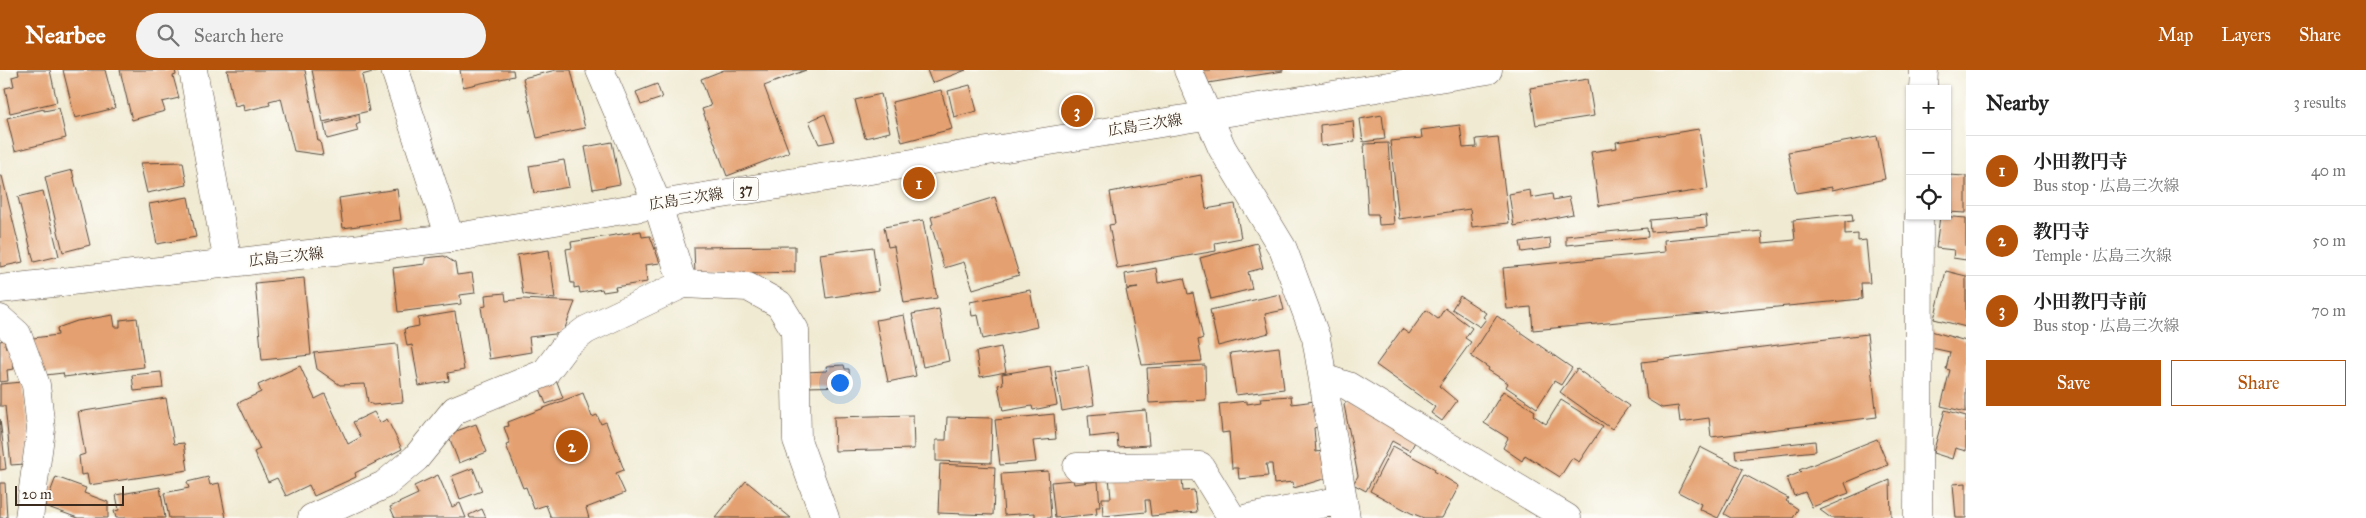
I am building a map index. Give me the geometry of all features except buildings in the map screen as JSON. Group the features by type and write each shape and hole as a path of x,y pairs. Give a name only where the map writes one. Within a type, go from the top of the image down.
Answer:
{"street":[{"path":"193,70 228,263"},
{"path":"395,70 450,238"},
{"path":"600,70 657,204 682,284"},
{"path":"1188,70 1222,148 1283,249 1316,338 1345,509 1248,518"},
{"name":"広島三次線","path":"0,289 450,238 1488,70"},
{"path":"1923,85 1924,70"},
{"path":"1918,518 1919,220"},
{"path":"312,518 384,485 416,458 456,410 544,373 566,346 586,330 682,284 748,286 779,304 795,330 797,440 825,518"},
{"path":"0,319 17,334 36,385 41,429 29,518"},
{"path":"1323,378 1348,386 1567,518"},
{"path":"1077,467 1200,466 1232,518"}],"place":[{"name":"小田教円寺前","path":"1077,111"},
{"name":"小田教円寺","path":"919,183"},
{"name":"教円寺","path":"572,446"}]}
